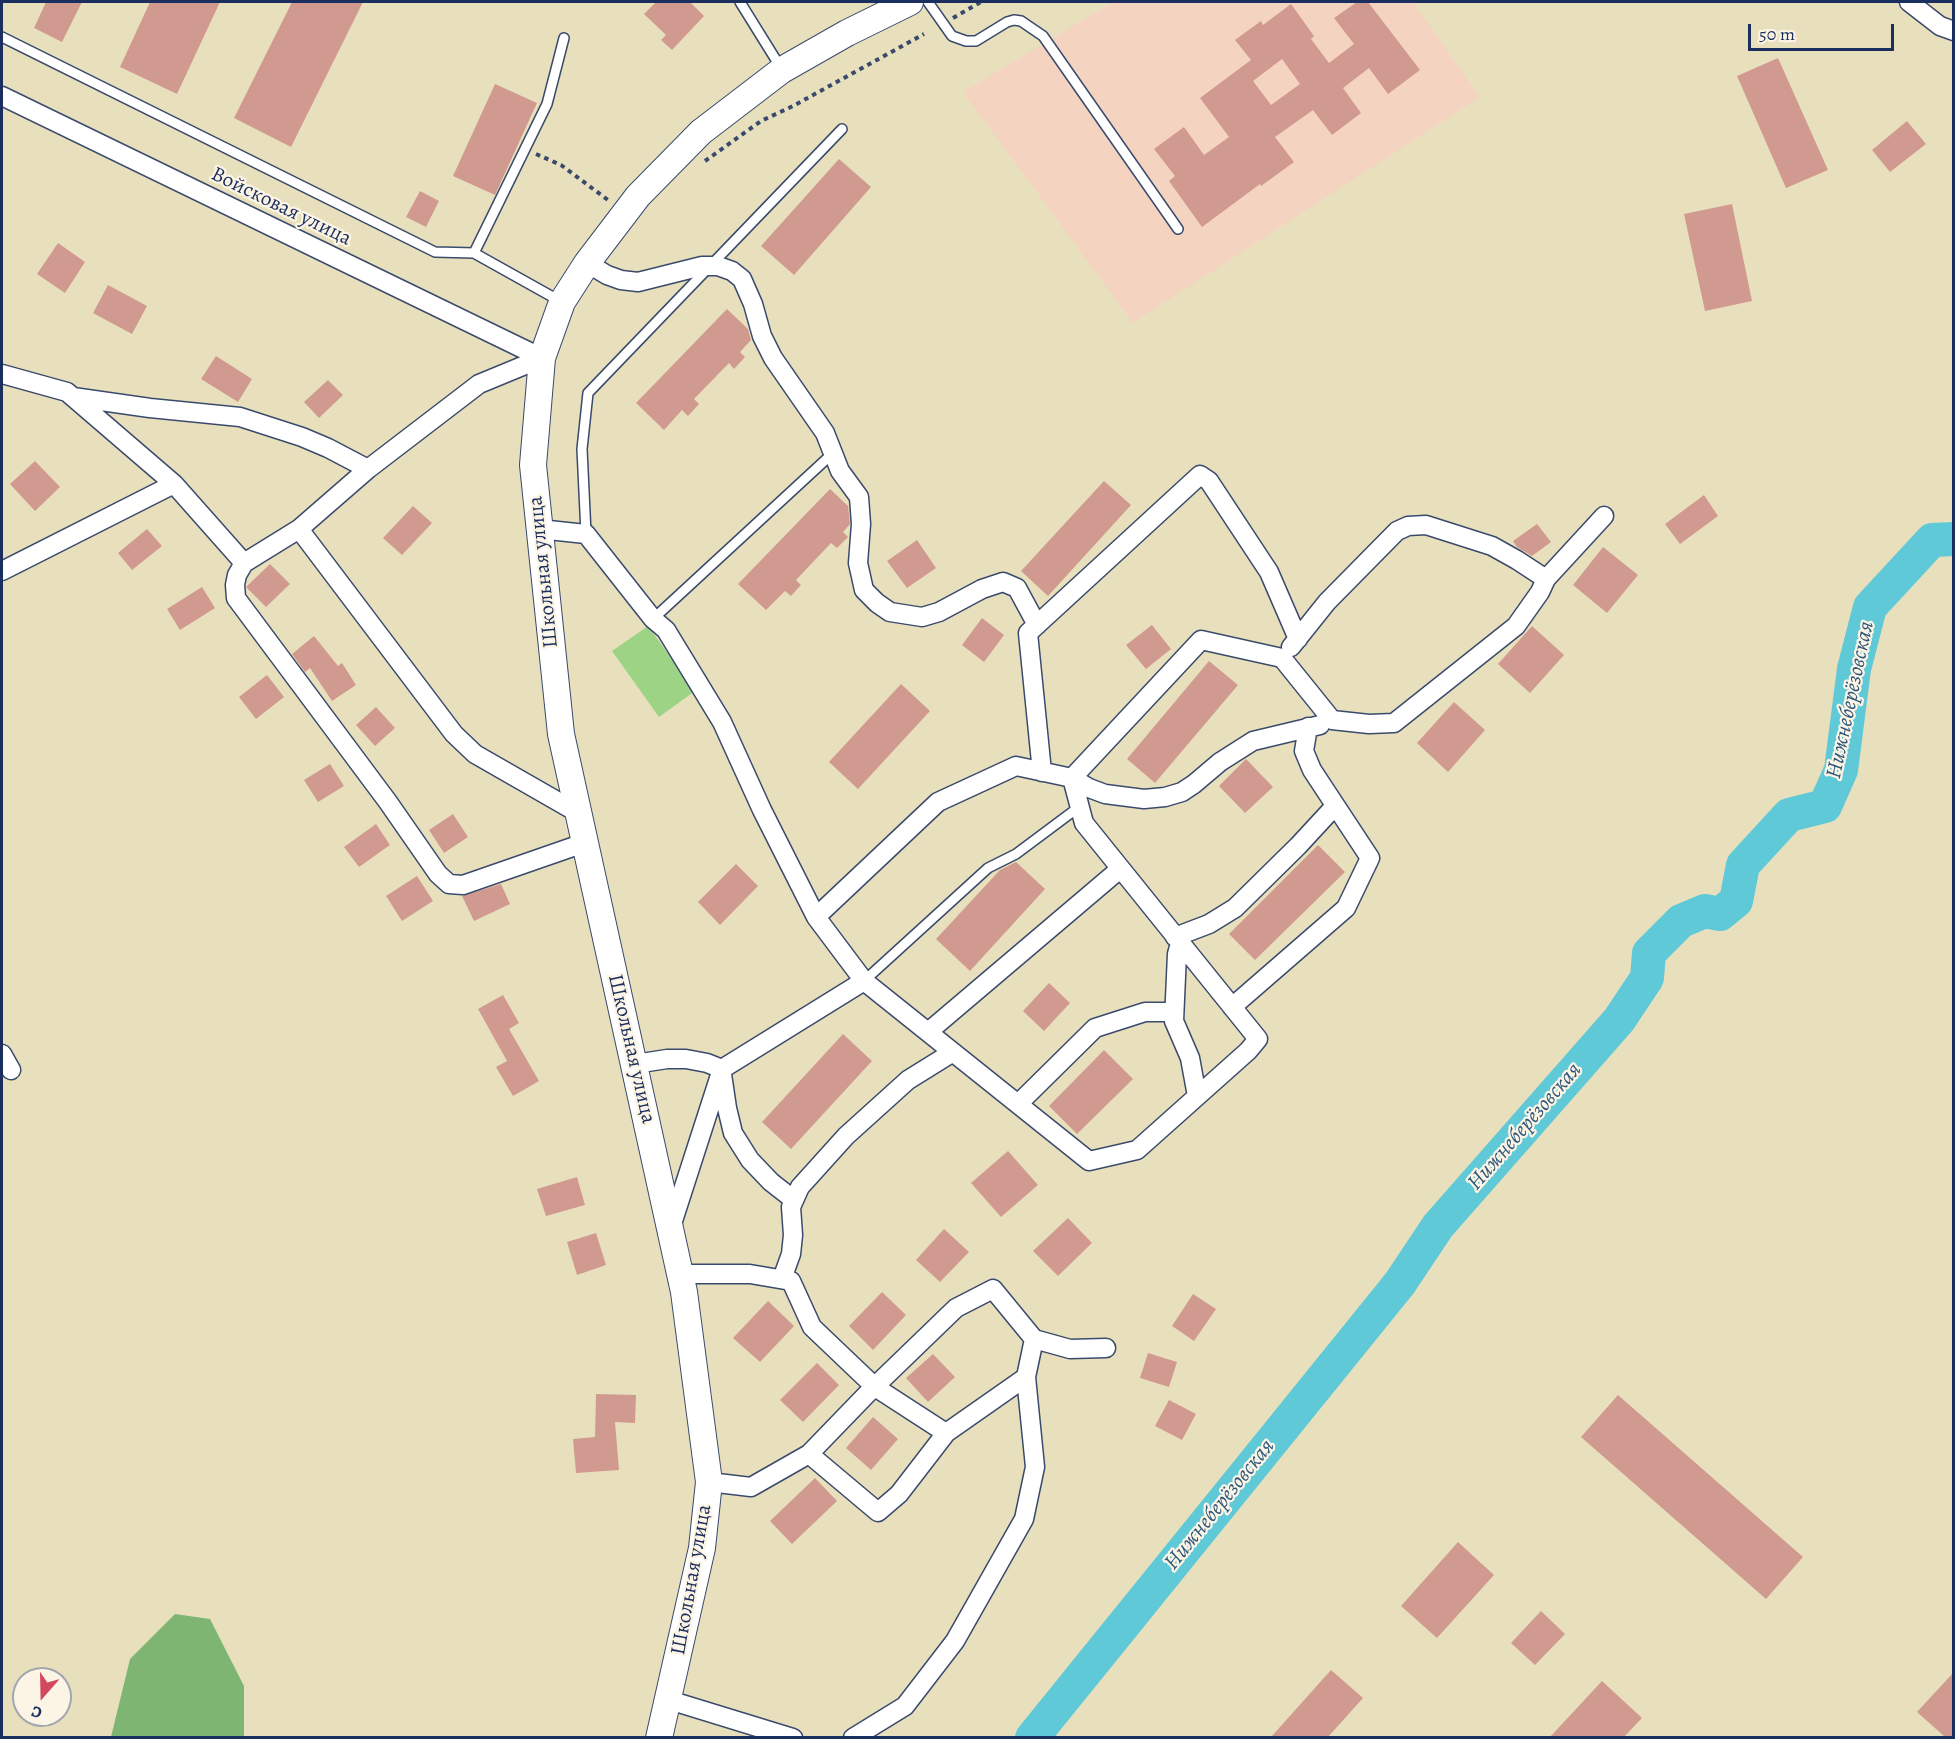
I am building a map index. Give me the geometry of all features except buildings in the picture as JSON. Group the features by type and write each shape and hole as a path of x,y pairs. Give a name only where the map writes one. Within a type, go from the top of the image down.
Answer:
{"street":[{"name":"Школьная улица","path":"659,1737 702,1548 709,1482 680,1274 561,734 533,465 542,358 562,302 587,263 638,196 701,132 782,70 847,33 910,2"},
{"path":"1909,2 1940,26 1953,31"},
{"name":"Войсковая улица","path":"2,96 542,358"},
{"path":"587,263 607,275 638,282 710,266 732,270 742,279 753,304 762,336 773,358 825,433 840,471 859,497 861,524 858,563 864,590 890,612 922,617 939,612 987,586 1003,582 1017,588 1037,625"},
{"path":"542,358 479,384 368,469 299,529 244,563 237,575 236,597 388,802 438,874 449,884 463,885 584,843"},
{"path":"2,374 67,392 174,484 244,563"},
{"path":"72,397 240,417 302,437 368,469"},
{"path":"1042,772 1028,633 1200,475 1209,481 1269,572 1298,639"},
{"path":"2,571 174,484"},
{"path":"816,917 939,802 1016,766 1072,778 1105,794 1144,799 1165,797 1182,792 1253,741 1314,727 1332,720 1369,724 1394,723 1516,626 1540,592 1546,579 1604,516"},
{"path":"1282,658 1327,602 1397,531 1408,526 1426,525 1492,546 1546,579"},
{"path":"299,529 454,734 475,754 578,813"},
{"path":"538,530 586,534 653,619 666,630 722,722 762,810 816,917 864,981 1089,1161 1137,1150 1258,1039 1083,824 1072,778"},
{"path":"1072,778 1201,640 1282,658 1332,720"},
{"path":"1232,1007 1346,908 1370,858 1306,758 1304,750 1308,728"},
{"path":"1178,940 1235,908 1335,806"},
{"path":"928,1032 1120,869"},
{"path":"1178,940 1174,1021 1190,1058 1197,1096"},
{"path":"670,1230 722,1069 864,981"},
{"path":"1018,1104 1095,1028 1146,1012 1174,1012"},
{"path":"782,1279 791,1254 793,1235 791,1206 800,1187 846,1136 908,1080 953,1052"},
{"path":"635,1064 667,1059 686,1059 722,1069"},
{"path":"722,1069 733,1133 750,1160 771,1182 794,1200"},
{"path":"680,1274 750,1274 791,1281 812,1327 875,1387 946,1433"},
{"path":"709,1482 751,1486 809,1454 956,1308 993,1289 1034,1340 1070,1349 1106,1348"},
{"path":"853,1737 905,1706 955,1641 1024,1519 1035,1467 1026,1377 1034,1340"},
{"path":"809,1454 878,1512 899,1494 946,1433 1026,1377"},
{"path":"669,1700 793,1737"}],"lane":[{"path":"740,2 782,70"},
{"path":"928,2 952,36 966,41 976,41 1006,22 1014,20 1021,21 1043,36 1178,230"},
{"path":"2,37 435,252 474,253 562,302"},
{"path":"474,253 547,104 564,38"},
{"path":"586,534 582,450 588,393 842,129"},
{"path":"653,619 833,453"},
{"path":"864,981 988,867 1016,854 1079,807"}],"path":[{"path":"953,18 981,2"},
{"path":"702,164 761,121 793,106 924,34"},
{"path":"525,149 561,165 615,206"}],"shaded area":[{"path":"1113,2 1413,2 1480,97 1133,323 963,92"}],"green space":[{"path":"648,626 695,691 659,717 612,651"},
{"path":"175,1614 210,1619 244,1686 244,1737 111,1737 130,1659"}],"waterway":[{"name":"Нижнеберёзовская","path":"1032,1738 1400,1283 1438,1226 1619,1020 1647,978 1649,953 1681,921 1705,911 1720,914 1736,901 1743,865 1789,815 1825,806 1841,770 1854,669 1870,607 1932,540 1954,539"}]}
